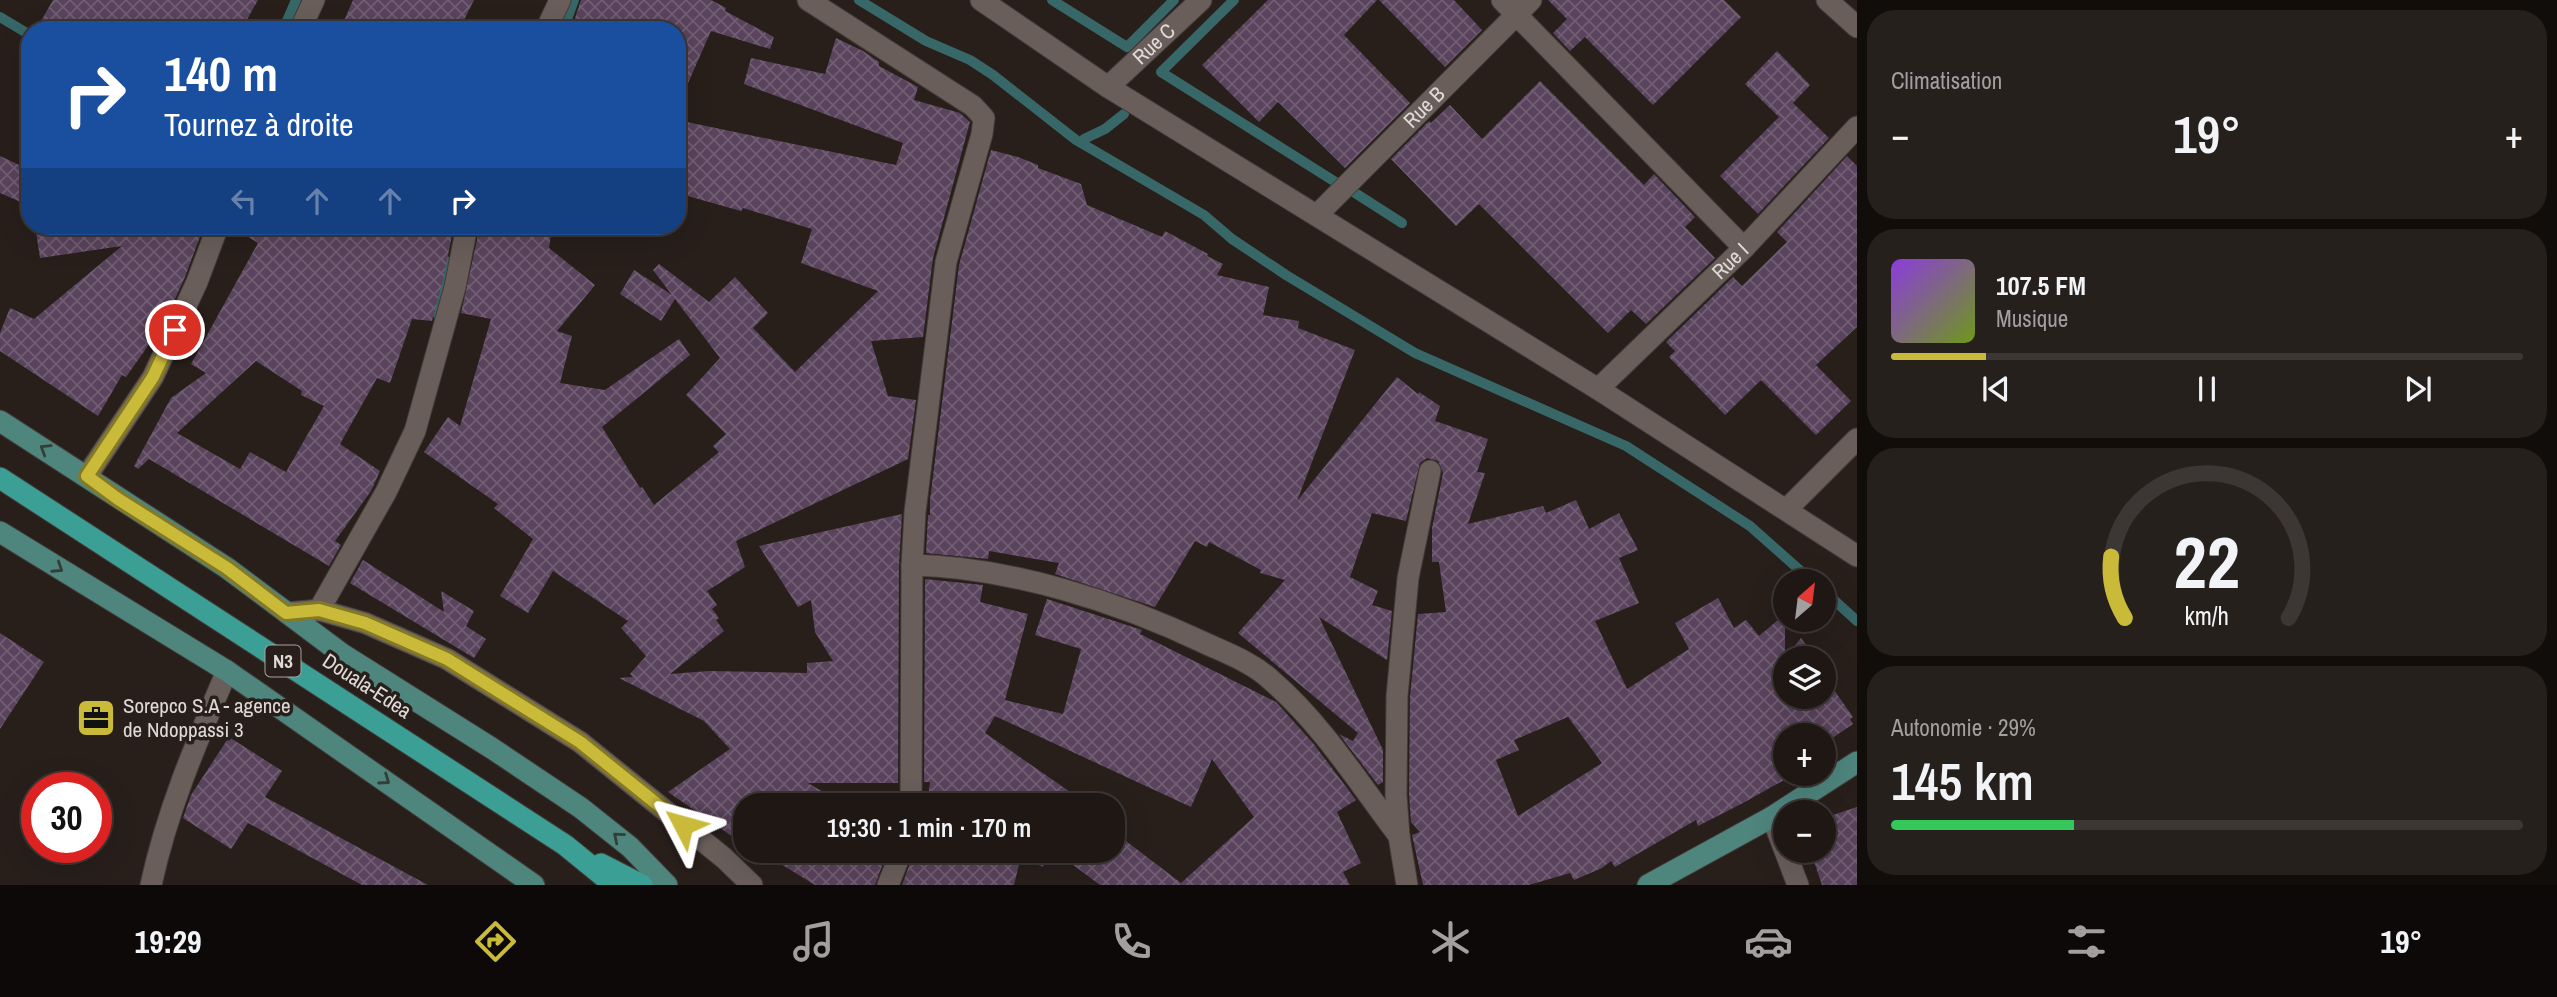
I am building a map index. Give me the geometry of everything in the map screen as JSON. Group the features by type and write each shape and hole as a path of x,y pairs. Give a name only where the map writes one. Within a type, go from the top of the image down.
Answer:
{"highway":[{"name":"Douala-Edea","path":"0,478 565,845 642,885"},
{"name":"Douala-Edea","path":"565,845 614,885"}],"main road":[{"path":"0,421 227,568 342,654 493,749 580,808 630,847 667,885"},
{"path":"0,532 227,671 534,885"},
{"path":"1648,885 1772,817 1857,762"}],"street":[{"path":"304,21 314,0"},
{"path":"550,21 560,0"},
{"path":"808,0 973,106 984,118 947,262 915,512 912,565 911,793"},
{"path":"981,0 1108,87 1598,389 1857,556"},
{"name":"Rue C","path":"1108,87 1201,0"},
{"path":"1828,0 1857,27"},
{"path":"1516,5 1744,247"},
{"name":"Rue B","path":"1317,215 1516,5"},
{"name":"Rue I","path":"1598,389 1744,247 1857,127"},
{"path":"87,476 153,377 197,282 215,235"},
{"path":"319,610 386,492 415,431 455,287 465,235"},
{"path":"1787,509 1857,439"},
{"path":"1407,885 1396,795 1397,696 1408,578 1430,471"},
{"path":"912,565 939,565 1057,586 1172,627 1252,665 1317,726 1399,836"},
{"path":"286,613 319,610 365,623 447,659 580,742 724,858 752,885"},
{"path":"151,885 159,849 183,775 227,671"},
{"path":"1772,817 1798,885"},
{"path":"888,885 896,863"}],"building":[{"path":"53,0 258,0 246,21 41,21"},
{"path":"353,0 474,0 464,21 344,21"},
{"path":"581,0 711,0 726,8 725,11 774,37 770,49 711,31 686,88 686,21 574,21"},
{"path":"1268,0 1377,0 1344,35 1410,103 1345,168 1278,102 1259,122 1202,65"},
{"path":"1379,0 1454,0 1482,30 1445,67"},
{"path":"1548,0 1724,0 1741,17 1653,105 1585,37 1570,51 1553,33 1567,19"},
{"path":"836,38 863,51 879,62 879,66 918,87 914,100 960,113 970,122 933,258 923,337 871,341 888,396 916,400 908,459 736,541 745,567 707,591 717,605 712,609 724,631 670,674 709,671 807,673 807,663 833,661 815,632 811,600 798,607 759,546 902,514 899,565 898,783 808,783 825,793 733,793 733,837 668,792 730,749 704,721 619,678 633,677 630,674 646,656 621,628 628,621 553,571 528,613 500,596 533,539 494,508 498,504 424,452 448,417 460,426 491,319 461,313 478,235 551,235 549,248 595,285 557,331 572,336 560,383 605,390 679,339 690,355 602,427 640,488 642,487 654,505 719,452 713,446 726,434 686,395 720,358 675,299 661,321 620,294 634,270 672,295 653,270 659,264 709,302 735,277 768,313 753,328 795,372 878,291 801,263 812,229 743,208 741,211 686,196 686,122 896,165 903,143 744,84 751,58 825,74"},
{"path":"1777,51 1810,85 1793,103 1829,138 1758,214 1720,176 1779,117 1745,84"},
{"path":"1540,81 1644,185 1654,174 1695,217 1685,227 1715,258 1646,324 1631,310 1608,333 1479,204 1456,226 1391,159 1429,121 1431,123 1450,105 1482,139"},
{"path":"991,150 1018,157 1038,165 1038,168 1081,184 1087,205 1162,237 1165,231 1208,254 1207,256 1223,264 1217,275 1269,287 1263,315 1299,321 1298,328 1355,350 1297,501 1397,377 1418,394 1419,392 1440,406 1435,421 1488,439 1477,472 1485,473 1468,524 1543,506 1546,513 1576,500 1589,529 1619,513 1638,550 1619,558 1639,603 1595,621 1627,689 1689,649 1675,623 1718,598 1734,628 1746,620 1759,636 1773,624 1773,632 1785,632 1785,646 1773,646 1773,709 1836,709 1836,693 1853,717 1850,719 1853,724 1836,736 1836,723 1773,723 1773,786 1698,826 1696,820 1615,867 1611,861 1602,868 1574,880 1570,873 1529,885 1423,885 1412,835 1420,832 1411,822 1409,795 1410,697 1418,614 1446,612 1439,562 1432,562 1432,528 1443,473 1438,461 1427,458 1420,463 1406,521 1372,513 1350,577 1378,591 1372,605 1392,611 1387,660 1319,617 1383,750 1383,782 1378,785 1339,734 1353,741 1358,733 1238,633 1285,580 1260,573 1261,570 1209,542 1207,547 1195,541 1155,607 1055,574 1059,563 989,551 988,559 926,553 959,265","holes":["1568,717 1602,763 1518,816 1496,760 1519,750 1514,740"]},
{"path":"0,156 21,166 21,202 0,193"},
{"path":"1847,156 1857,166 1857,327 1816,365 1851,401 1816,435 1761,380 1725,415 1669,357 1675,351 1666,342 1733,277 1742,286 1787,242 1777,232"},
{"path":"36,235 201,235 164,323 126,377 122,375 98,416 0,351 0,333 10,308 34,319 122,246 40,258"},
{"path":"245,235 452,235 432,321 412,319 390,383 377,378 340,444 380,471 371,491 335,541 341,545 329,566 149,459 138,469 134,466 171,398 206,373 191,364 258,243","holes":["256,361 302,391 301,395 324,406 286,472 250,452 240,469 177,433"]},
{"path":"363,560 444,612 441,591 474,611 466,626 486,639 474,658 350,583"},
{"path":"925,579 983,585 980,602 1028,614 1005,700 1063,714 1081,649 1035,635 1047,599 1142,630 1140,634 1276,702 1313,743 1356,800 1337,812 1361,863 1343,872 1350,885 1100,885 1070,863 1125,863 1125,840 1181,883 1254,817 1212,759 1191,807 995,716 985,733 1072,793 929,793 930,782 924,782"},
{"path":"0,633 44,662 0,729"},
{"path":"1801,638 1807,646 1795,646"},
{"path":"229,737 282,771 265,797 428,885 362,885 248,823 231,849 183,818 191,795"},
{"path":"1857,807 1857,885 1822,885 1814,863 1836,863 1836,814"},
{"path":"779,863 883,863 875,885 815,885"},
{"path":"910,863 1019,863 1014,885 902,885"}],"waterway":[{"path":"287,21 296,0"},
{"path":"566,21 574,0"},
{"path":"859,0 926,41 970,60 1076,140 1204,215 1232,239 1286,275 1415,353 1626,446 1750,526 1798,569"},
{"path":"1052,0 1127,47 1174,0"},
{"path":"1234,0 1161,72 1337,183"},
{"path":"0,17 21,30"},
{"path":"1084,139 1105,129 1124,114"},
{"path":"1352,191 1402,223"},
{"path":"438,315 446,261"},
{"path":"1836,602 1857,621"}],"place":[{"name":"Sorepco S.A - agence de Ndoppassi 3","path":"96,718"}],"route":[{"path":"175,330 153,377 87,476 118,499 227,568 286,613 319,610 365,623 447,659 580,742 683,825"}]}
